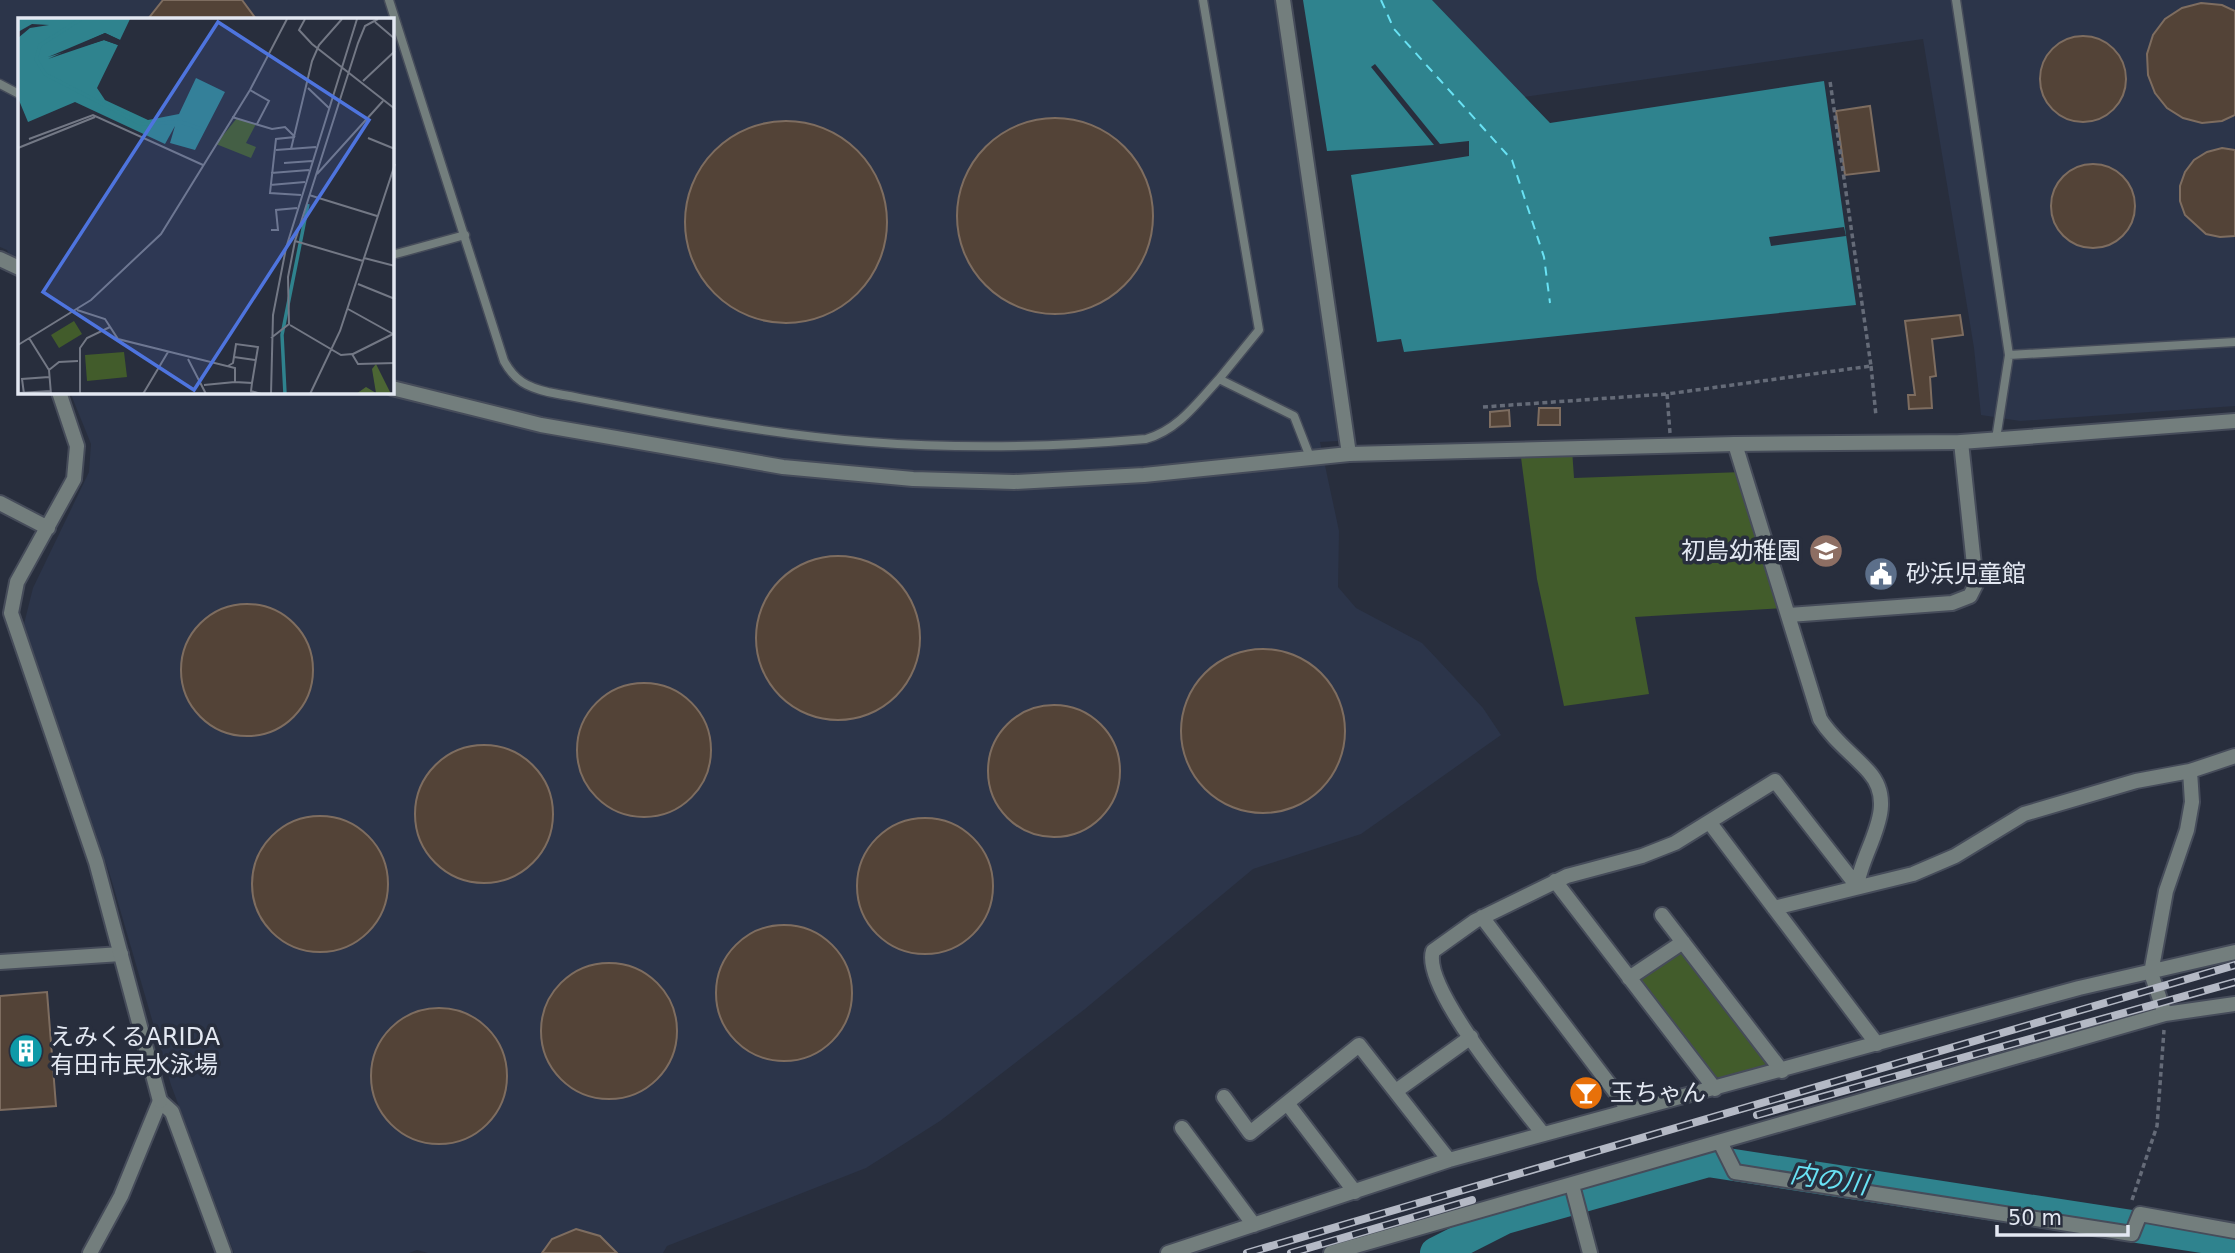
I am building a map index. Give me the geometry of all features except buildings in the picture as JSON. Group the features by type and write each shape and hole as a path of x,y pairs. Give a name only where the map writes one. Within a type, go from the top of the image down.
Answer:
{"street":[{"path":"1283,0 1349,454"},
{"path":"0,258 18,267"},
{"path":"394,388 554,428 770,465 869,476 1003,482 1080,480 1349,454 1735,444 1961,442 2235,421"},
{"path":"60,394 77,446 74,479 17,582 11,613 92,850 160,1101 172,1112 225,1253"},
{"path":"1789,615 1952,603 1970,596 1976,584 1961,442"},
{"path":"1735,444 1820,719 1827,730 1871,774 1877,785 1880,817 1871,849 1859,871 1857,886"},
{"path":"0,503 48,528"},
{"path":"1774,908 1913,874 1955,856 2024,814 2136,781 2190,771 2235,756"},
{"path":"2165,1014 2151,973 2166,891 2188,830 2192,802 2190,771"},
{"path":"1543,1134 1443,999 1431,957 1433,950 1482,917 1555,881 1580,871 1659,850 1710,823 1775,781 1857,886"},
{"path":"1710,823 1877,1044"},
{"path":"1555,881 1715,1089"},
{"path":"1662,915 1782,1070"},
{"path":"1482,917 1629,1110"},
{"path":"1629,978 1683,942"},
{"path":"1168,1253 1449,1160 2079,988 2235,952"},
{"path":"0,962 121,954"},
{"path":"1331,1253 2165,1014 2235,1004"},
{"path":"1396,1091 1472,1037"},
{"path":"1224,1097 1250,1133 1359,1045 1449,1160"},
{"path":"90,1253 114,1212 160,1101"},
{"path":"1287,1103 1355,1192"},
{"path":"1182,1128 1254,1225"},
{"path":"1720,1142 1735,1172 2132,1234 2140,1214 2235,1231"},
{"path":"1572,1185 1590,1253"}],"lane":[{"path":"389,0 508,368 522,384 548,392 794,434 870,442 1056,445 1146,439 1161,435 1176,425 1219,379 1259,330 1203,0"},
{"path":"1956,0 2009,355 1996,439"},
{"path":"0,84 18,93"},
{"path":"394,254 465,235"},
{"path":"2009,355 2235,342"},
{"path":"1219,379 1294,416 1310,457"}],"path":[{"path":"1830,81 1876,416"},
{"path":"1483,407 1667,394 1871,366"},
{"path":"1667,394 1672,446"},
{"path":"2140,1214 2129,1211 2157,1126 2165,1014"}],"shaded area":[{"path":"0,0 1278,0 1338,441 1320,442 1339,531 1338,587 1356,608 1422,643 1483,708 1501,735 1361,834 1253,869 1085,1009 940,1121 866,1168 667,1246 663,1253 428,1253 417,1250 409,1253 234,1253 171,1085 110,875 24,624 33,588 89,472 91,444 71,394 394,394 394,18 18,18 18,276 7,250 0,247"},
{"path":"1432,0 2235,0 2235,406 2020,421 1981,415 1974,348 1923,39 1524,97"}],"green space":[{"path":"1572,449 1574,478 1743,472 1786,608 1635,617 1649,694 1564,706 1537,579 1520,450"},
{"path":"1684,951 1768,1057 1764,1067 1722,1079 1714,1076 1639,980"}],"water":[{"path":"1303,0 1432,0 1550,123 1824,81 1856,305 1404,352 1401,339 1377,342 1351,175 1469,156 1469,141 1440,144 1375,64 1371,67 1434,145 1327,151"}],"pier":[{"path":"1844,227 1846,236 1771,246 1769,237"}],"waterway":[{"name":"内の川","path":"1436,1253 1505,1218 1708,1161 2235,1242"}],"ferry route":[{"path":"1381,0 1394,29 1512,160 1544,257 1550,303"}],"railway":[{"path":"1247,1253 2235,965"},
{"path":"1757,1115 2235,982"},
{"path":"1291,1253 1472,1200"}],"place":[{"name":"初島幼稚園","path":"1826,551"},
{"name":"砂浜児童館","path":"1881,574"},
{"name":"えみくるARIDA 有田市民水泳場","path":"26,1051"},
{"name":"玉ちゃん","path":"1586,1093"}]}
